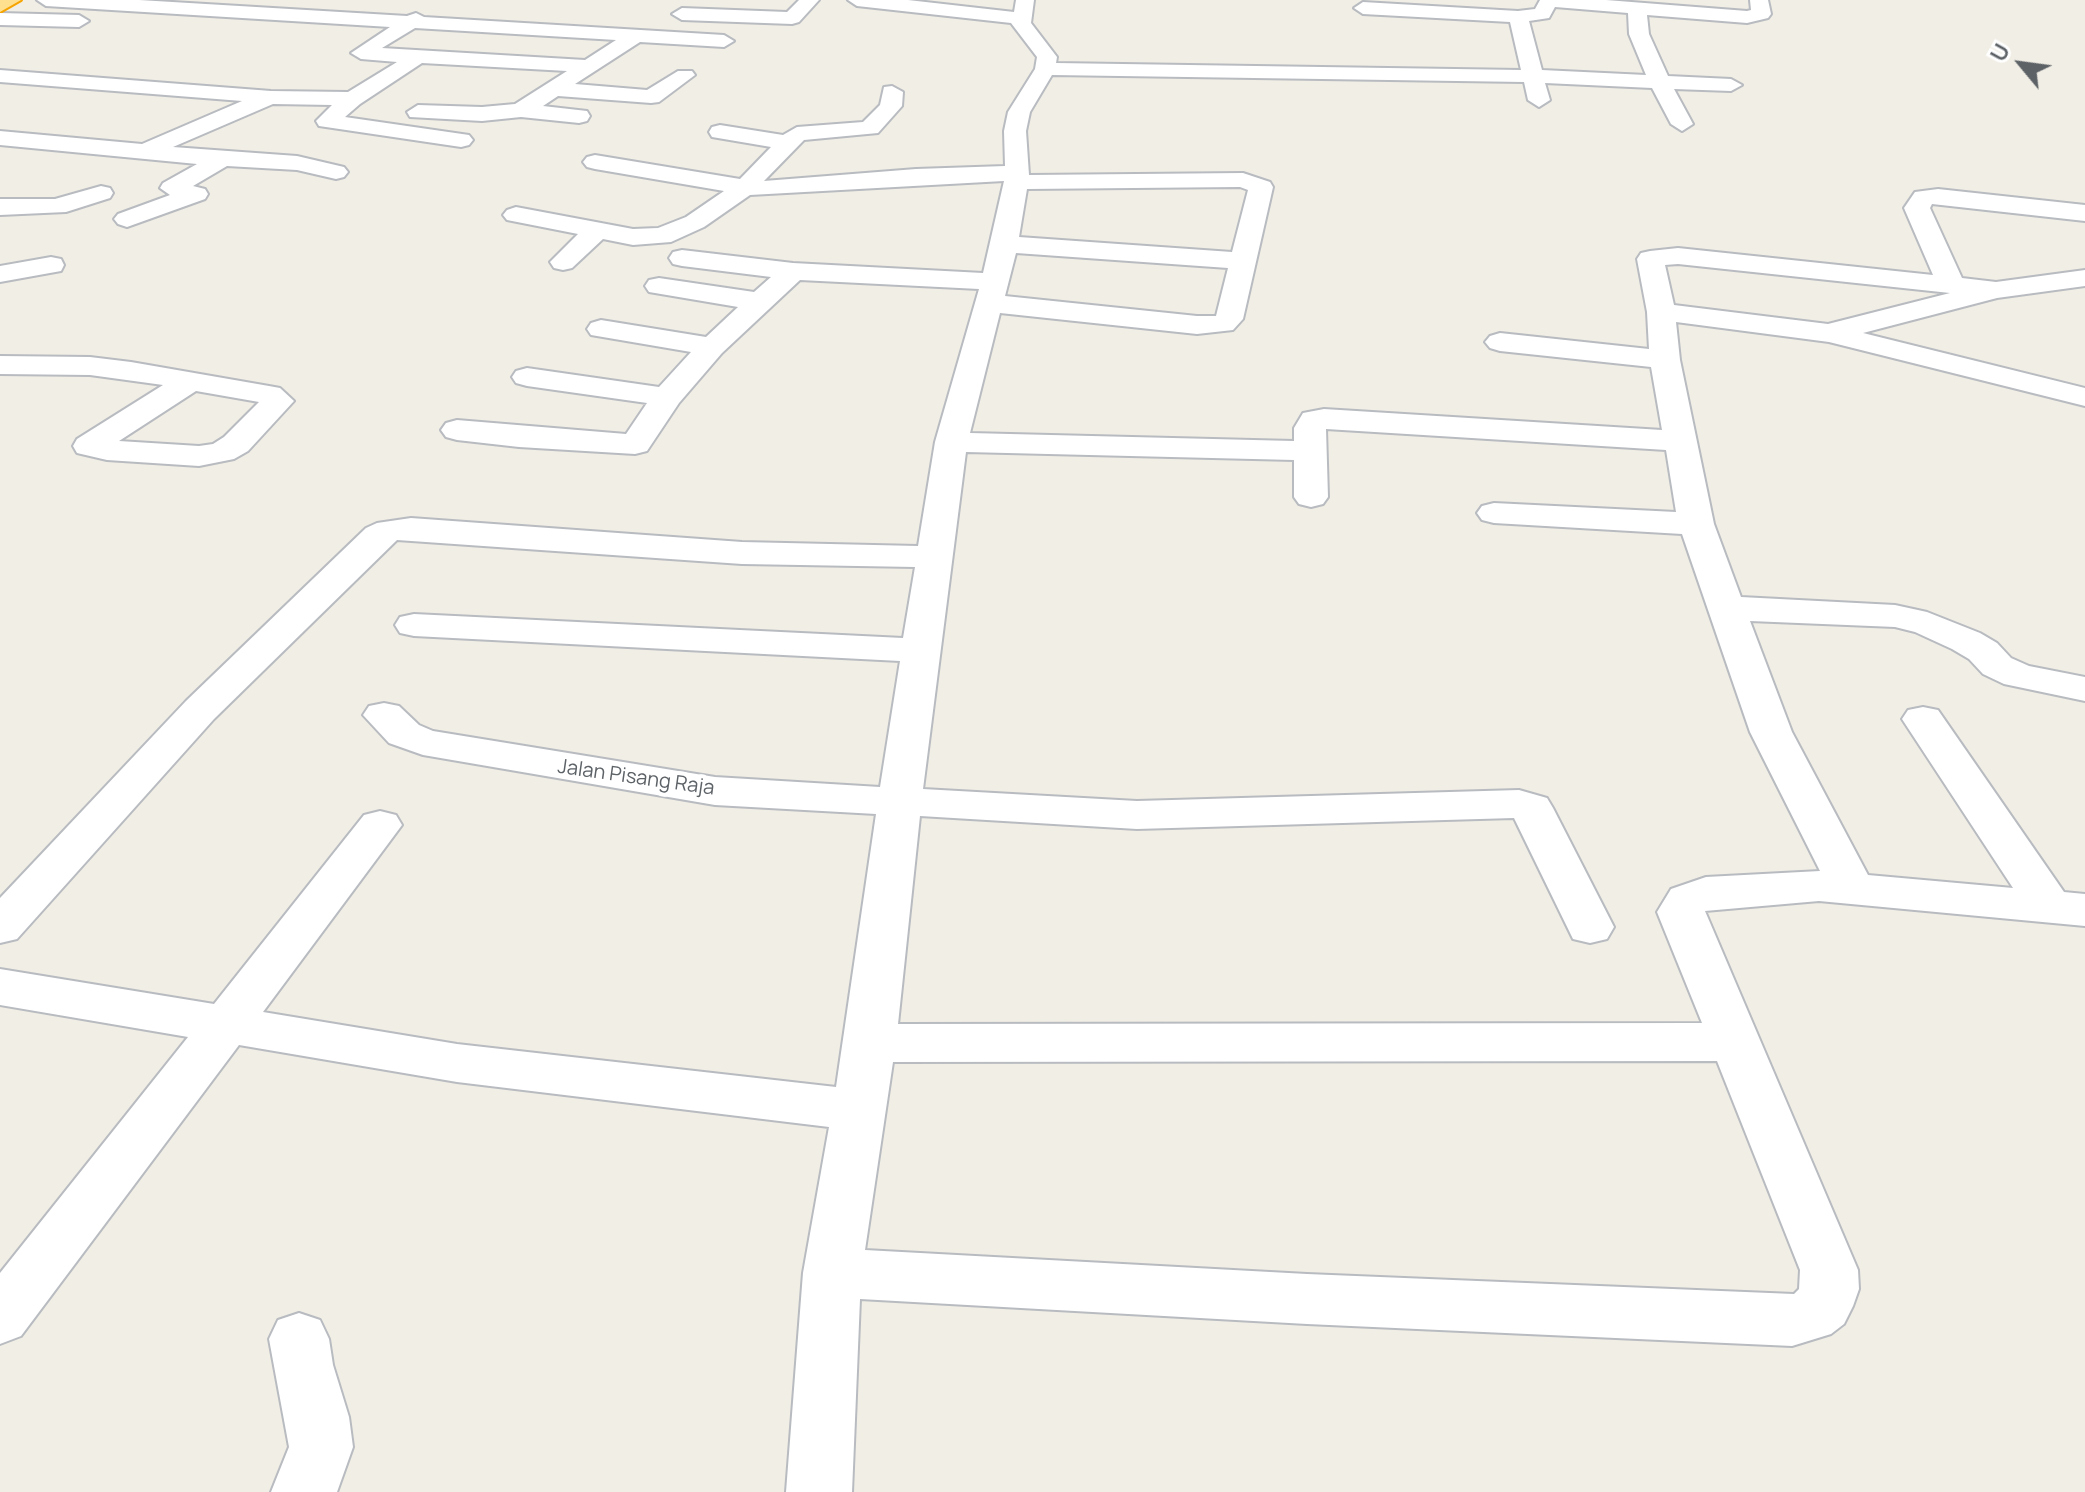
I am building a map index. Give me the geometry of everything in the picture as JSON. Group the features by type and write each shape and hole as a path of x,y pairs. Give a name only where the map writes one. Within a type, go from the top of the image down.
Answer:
{"highway":[{"path":"0,4 10,0"}],"street":[{"path":"46,0 724,41"},
{"path":"242,13 267,0"},
{"path":"300,17 329,0"},
{"path":"792,18 810,0"},
{"path":"819,1492 832,1273 870,1043 951,442 995,276 1016,178 1015,131 1019,112 1045,69 1047,57 1022,9 857,0"},
{"path":"1520,23 1542,14 1549,1 1650,5 1755,17 1762,12 1759,0"},
{"path":"1368,97 1363,87 1366,72 1363,4 1520,23 1551,30"},
{"path":"1650,5 1632,33 1682,124"},
{"path":"433,7 361,53 590,66"},
{"path":"662,13 819,19"},
{"path":"0,19 139,26"},
{"path":"1520,23 1539,101"},
{"path":"461,140 327,121 346,104 464,24"},
{"path":"521,110 636,36"},
{"path":"1045,69 1366,72 1731,85"},
{"path":"524,86 651,97 685,75"},
{"path":"0,76 482,114 521,110 579,116"},
{"path":"384,79 415,81"},
{"path":"516,215 633,237 662,236 695,222 744,188 797,134 870,128 881,120 891,106 892,92"},
{"path":"0,207 57,207 146,151 271,97"},
{"path":"720,132 788,143"},
{"path":"0,138 297,163 336,172"},
{"path":"172,188 223,159"},
{"path":"595,162 744,188 776,189 916,176 1255,182 1261,187 1229,319 1223,324 1197,325 995,276"},
{"path":"127,219 196,194 172,188 146,188"},
{"path":"1951,285 1917,208 1924,197 1953,197 2085,213"},
{"path":"563,262 598,230"},
{"path":"1851,887 1771,732 1696,524 1665,360 1661,312 1650,259 1655,256 1996,290"},
{"path":"682,258 793,271 995,276 1243,261"},
{"path":"0,274 51,265"},
{"path":"457,430 651,445 667,397 712,347 793,271"},
{"path":"1829,333 1996,290 2085,278"},
{"path":"659,286 761,302"},
{"path":"1661,312 1829,333 2085,397"},
{"path":"601,329 712,347"},
{"path":"1500,342 1665,360"},
{"path":"0,365 90,366 191,381 269,395 278,401 236,444 222,452 199,456 89,446 191,381"},
{"path":"527,377 667,397"},
{"path":"1311,497 1308,451 1311,423 1324,419 1680,441"},
{"path":"951,442 1308,451"},
{"path":"1494,513 1696,524"},
{"path":"0,927 200,710 379,536 389,530 411,529 742,553 935,557"},
{"path":"1724,608 1895,616 1927,623 1966,641 1983,651 1997,666 2018,676 2085,689"},
{"path":"414,625 770,645 922,650"},
{"name":"Jalan Pisang Raja","path":"384,715 404,734 423,742 489,756 700,789 1137,815 1519,804 1531,808 1590,927"},
{"path":"1923,719 2067,908"},
{"path":"0,1318 380,825"},
{"path":"832,1273 1323,1300 1792,1320 1810,1316 1823,1306 1829,1289 1829,1270 1681,912 1688,900 1706,893 1851,887 2067,908"},
{"path":"0,987 457,1063 858,1110"},
{"path":"870,1043 1734,1042"},
{"path":"299,1339 321,1447 304,1492"}]}
